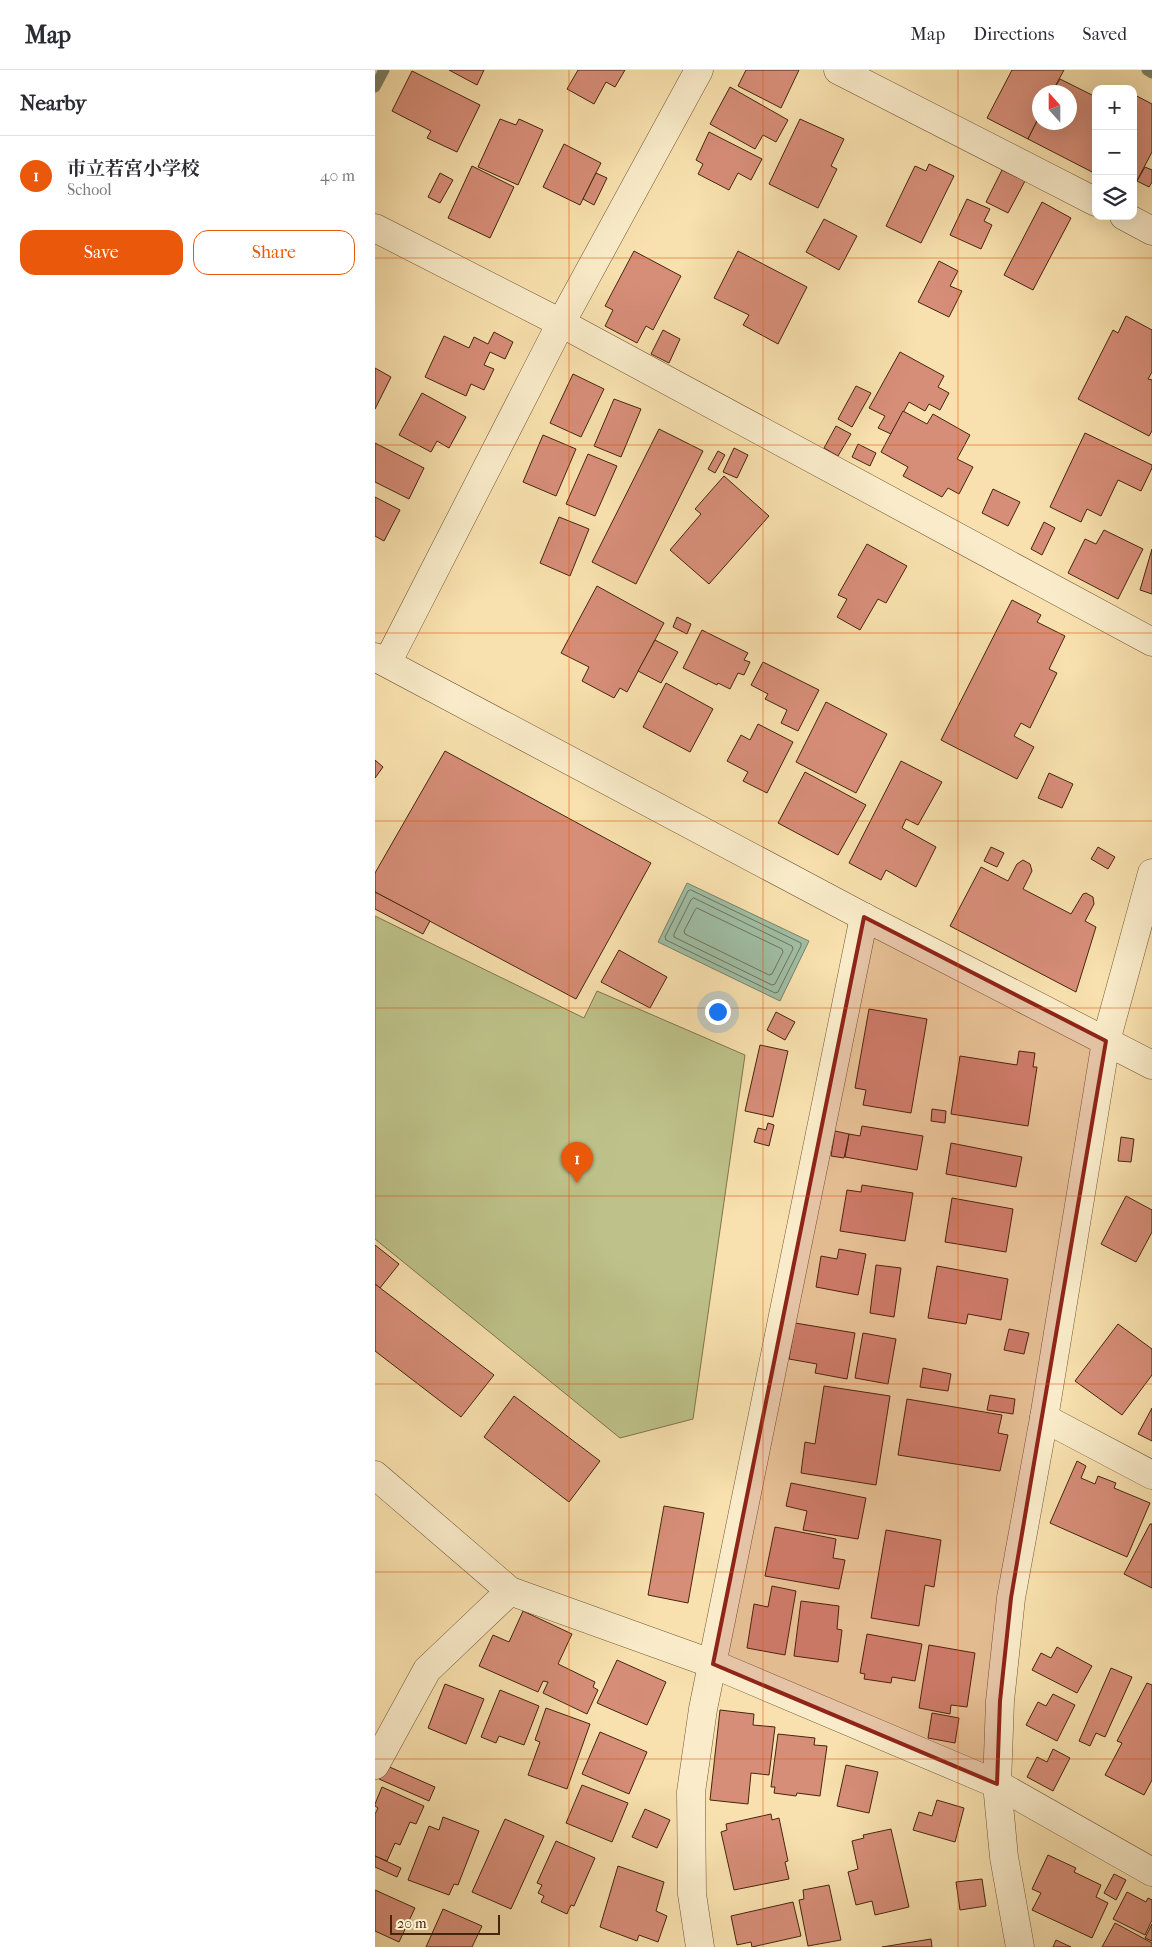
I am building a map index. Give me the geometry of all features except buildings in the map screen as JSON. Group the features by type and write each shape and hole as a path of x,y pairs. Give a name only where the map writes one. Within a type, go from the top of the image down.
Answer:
{"street":[{"path":"699,70 381,660 864,917 1152,1064"},
{"path":"838,70 1092,200"},
{"path":"1131,220 1152,231"},
{"path":"375,228 561,323 1152,642"},
{"path":"1020,1947 1004,1857 997,1784 1000,1701 1011,1598 1044,1418 1106,1041 1152,872"},
{"path":"700,1947 692,1894 691,1792 703,1709 864,917"},
{"path":"1044,1418 1152,1475"},
{"path":"375,1474 510,1591 713,1664 997,1784 1152,1872"},
{"path":"375,1765 427,1670 510,1591"}],"highlighted area":[{"path":"864,917 1106,1041 1011,1598 1000,1701 997,1784 713,1664"}],"shaded area":[{"path":"375,916 584,1018 597,991 745,1055 693,1419 620,1438 375,1239"}],"water":[{"path":"687,883 809,941 780,1001 658,942"}],"waterway":[{"path":"375,87 384,70"},
{"path":"1147,70 1152,73"}],"place":[{"name":"市立若宮小学校","path":"577,1183"}]}
